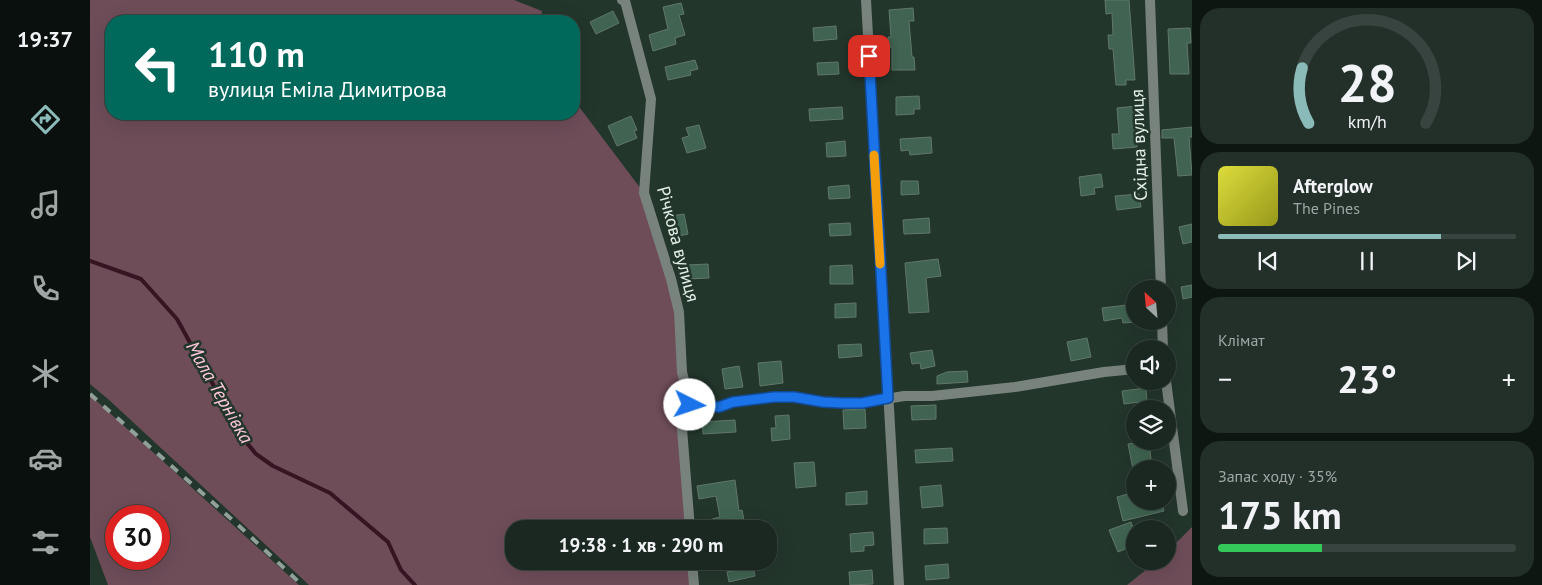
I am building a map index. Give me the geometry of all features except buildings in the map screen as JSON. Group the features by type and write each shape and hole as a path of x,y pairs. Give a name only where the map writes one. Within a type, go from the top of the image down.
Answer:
{"street":[{"name":"Річкова вулиця","path":"625,0 651,99 644,193 671,279 679,312 682,372 690,405"},
{"path":"866,0 899,585"},
{"name":"Східна вулиця","path":"1150,0 1161,280"},
{"path":"689,520 682,429 690,405 719,407 733,402 774,397 862,403 888,398 1015,387 1126,370"},
{"path":"1167,390 1183,511"},
{"path":"693,570 694,585"}],"shaded area":[{"path":"90,0 514,0 542,11 542,15 105,15 105,120 580,120 580,108 644,193 676,314 686,403 687,520 505,520 505,570 690,570 691,585 309,585 90,384"},
{"path":"90,395 299,585 108,585 90,537"},
{"path":"1192,527 1192,585 1127,585 1146,570 1176,570 1176,543"}],"waterway":[{"name":"Мала Тернівка","path":"90,261 141,279 177,319 242,437 256,454 273,466 330,493 388,542 401,570 415,585"}],"railway":[{"path":"90,394 236,523 302,585"}],"slow traffic":[{"path":"874,155 880,264"}],"route":[{"path":"690,405 719,407 733,402 774,397 794,397 842,403 862,403 888,398 869,56"}]}
